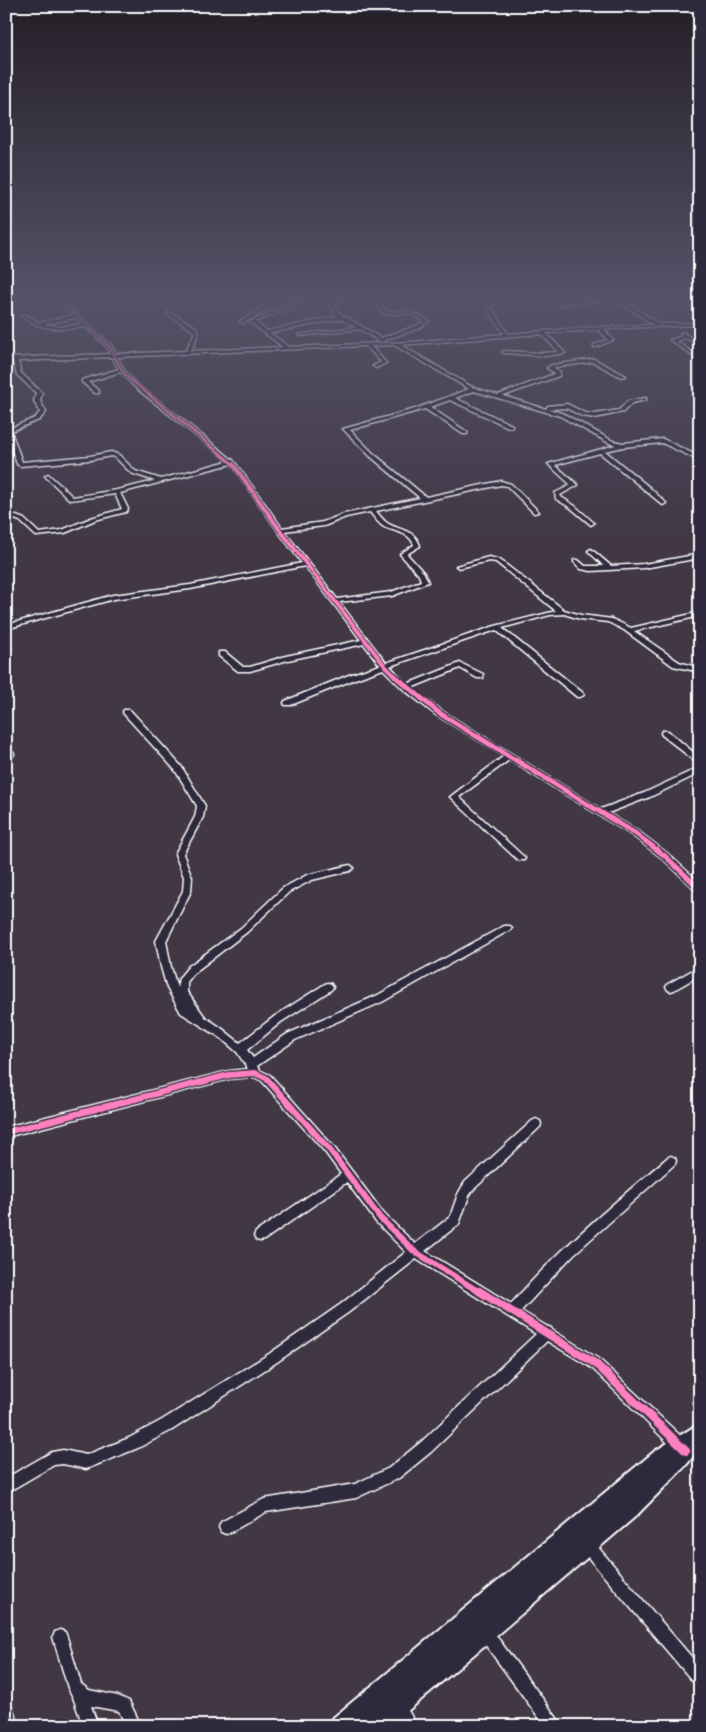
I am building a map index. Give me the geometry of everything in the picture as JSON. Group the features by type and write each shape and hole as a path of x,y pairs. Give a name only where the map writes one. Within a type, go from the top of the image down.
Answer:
{"main road":[{"path":"373,1726 397,1705 418,1675 581,1538 629,1509 690,1441"},
{"path":"341,1726 484,1631 581,1538"}],"street":[{"path":"23,379 40,394 37,401 43,412 36,419 16,425 8,431 20,464 34,465 112,454 117,456 133,472 159,480"},
{"path":"88,379 84,380 97,392"},
{"path":"130,379 138,388 232,462 306,564 385,666 406,687 439,713 651,844 700,889"},
{"path":"456,379 474,389 546,409 570,418 611,442 623,445"},
{"path":"499,396 546,379"},
{"path":"425,499 372,456 346,429 426,407 474,389"},
{"path":"451,398 510,426"},
{"path":"546,409 565,406 586,416 598,416 624,410 629,403 644,399"},
{"path":"426,407 465,433"},
{"path":"591,523 573,506 558,498 557,494 575,486 551,465 623,445 663,441 700,459"},
{"path":"601,451 625,472 647,486 663,502"},
{"path":"48,476 72,499 117,492 232,462"},
{"path":"280,530 324,524 340,517 504,483 509,485 536,512"},
{"path":"6,514 22,520 38,534 50,535 67,531 93,519 124,511 125,509 117,492"},
{"path":"335,601 392,594 426,582 422,574 404,554 417,546 416,542 403,530 384,523 372,511"},
{"path":"590,551 609,567"},
{"path":"576,561 586,569 651,566 700,556"},
{"path":"459,566 489,559 498,561 561,611 580,617 610,620 627,629 676,664 700,670"},
{"path":"6,627 113,597 190,587 306,564"},
{"path":"288,703 331,684 497,627 561,611"},
{"path":"627,629 700,614"},
{"path":"497,627 580,695"},
{"path":"222,654 240,669 250,669 286,658 366,641"},
{"path":"406,687 460,665 480,676"},
{"path":"127,712 178,768 202,806 199,817 179,854 188,877 187,891 161,941 177,1002 190,1015 202,1020 240,1049 253,1069 266,1078 329,1149 380,1218 414,1251 547,1332 602,1368 690,1441"},
{"path":"665,733 700,762"},
{"path":"6,749 10,754 6,760"},
{"path":"508,757 454,797 522,858"},
{"path":"601,812 647,795 700,770"},
{"path":"202,1020 182,993 181,988 185,976 244,930 274,900 298,882 328,871 350,868"},
{"path":"6,1132 253,1069 291,1037 379,999 507,928"},
{"path":"671,987 700,970"},
{"path":"240,1049 278,1019 328,988"},
{"path":"6,1486 52,1459 63,1458 86,1462 95,1460 168,1425 273,1358 345,1308 455,1220 464,1194 470,1186 536,1124"},
{"path":"512,1311 564,1254 671,1161"},
{"path":"260,1236 348,1175"},
{"path":"226,1527 264,1506 356,1491 394,1473 426,1447 547,1332"},
{"path":"581,1538 700,1680"},
{"path":"484,1631 554,1726"},
{"path":"60,1637 75,1688 80,1695 91,1726"},
{"path":"80,1695 87,1699 124,1706 134,1726"},
{"path":"397,1705 410,1726"},
{"path":"6,1709 12,1726"}],"cycle path":[{"path":"129,379 232,462 280,530 385,666 406,687 439,713 636,834 665,856 700,889"},
{"path":"6,1132 229,1075 255,1073 266,1078 329,1149 380,1218 414,1251 596,1364 686,1451"}]}
